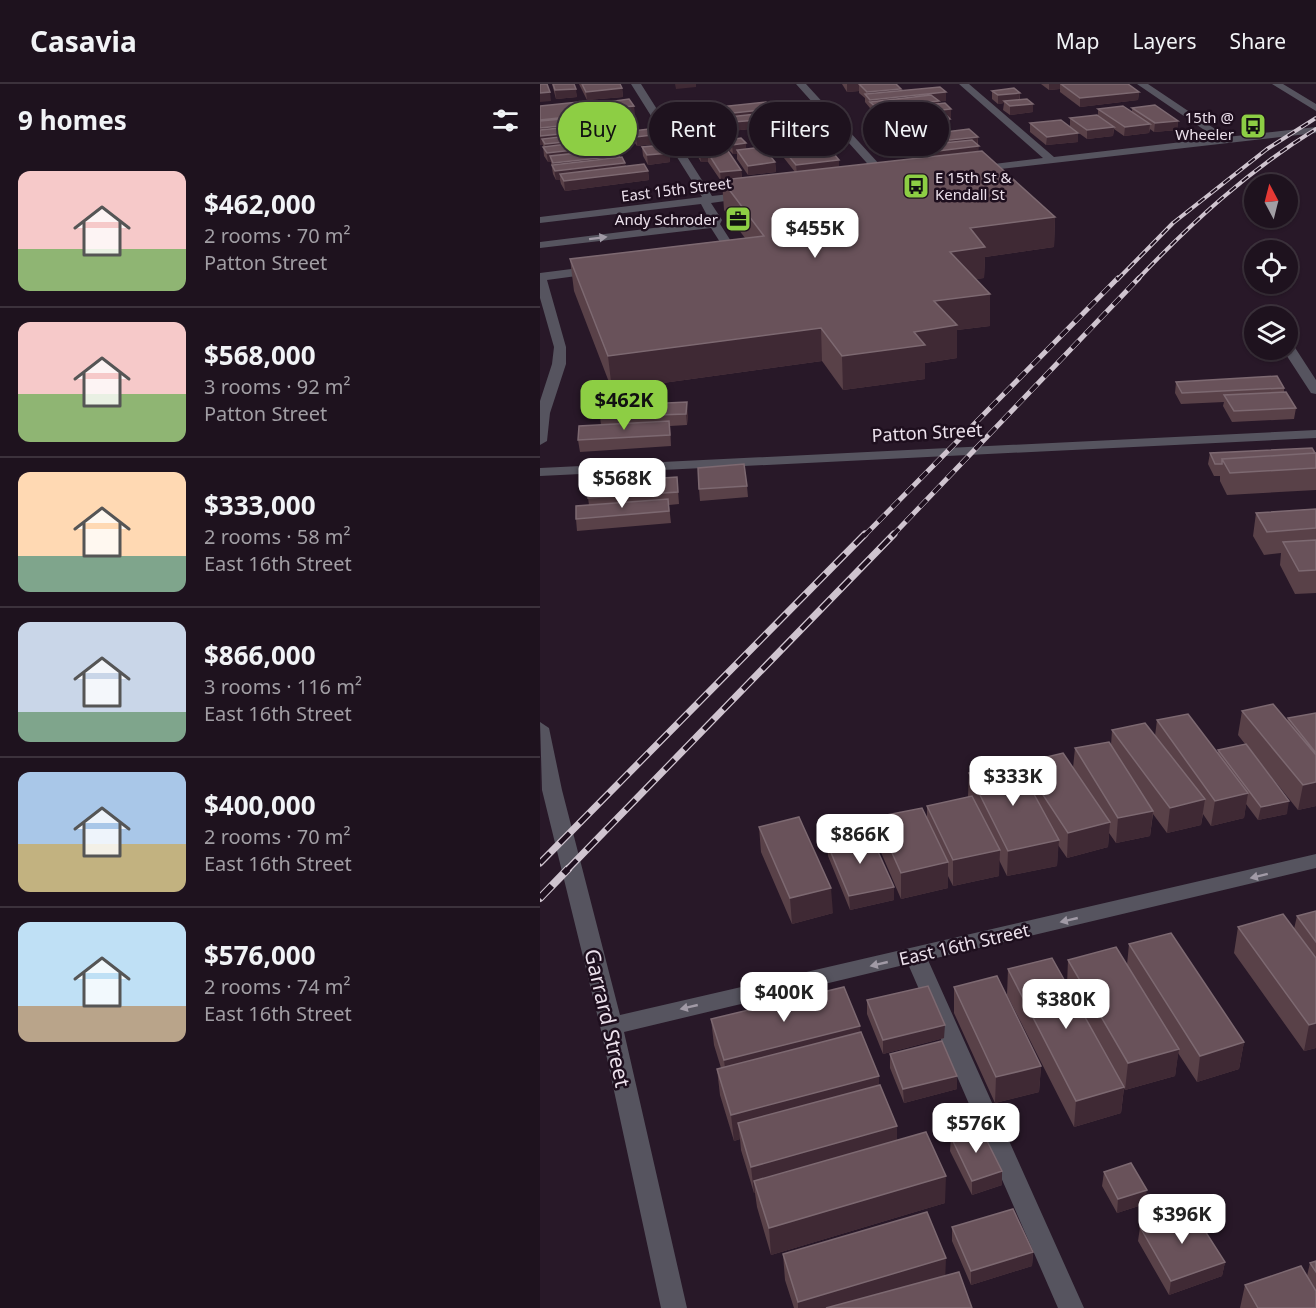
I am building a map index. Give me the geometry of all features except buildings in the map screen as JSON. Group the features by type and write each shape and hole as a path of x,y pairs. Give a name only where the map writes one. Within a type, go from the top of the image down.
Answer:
{"street":[{"path":"636,84 707,200 716,220 714,224 730,249 727,253 704,256"},
{"path":"801,84 887,179"},
{"path":"964,84 1051,160"},
{"path":"1142,84 1226,141"},
{"path":"1277,84 1316,108"},
{"path":"957,171 1316,130"},
{"path":"875,180 898,178"},
{"name":"East 15th Street","path":"540,220 756,194"},
{"path":"540,244 714,224"},
{"path":"540,441 543,413 559,364 560,347 540,277 610,268"},
{"path":"1296,360 1316,390"},
{"name":"Patton Street","path":"540,472 1316,434"},
{"name":"Garrard Street","path":"540,728 546,792 611,1026 674,1308"},
{"name":"East 16th Street","path":"611,1026 1316,861"},
{"path":"915,956 1071,1308"}],"railway":[{"path":"1117,280 1173,223 1267,149 1316,118"},
{"path":"1139,278 1222,198 1267,162 1316,129"},
{"path":"864,536 1118,278"},
{"path":"892,536 1139,278"},
{"path":"540,863 865,534"},
{"path":"567,870 894,534"},
{"path":"540,898 568,869"}],"place":[{"name":"15th @ Wheeler","path":"1253,126"},
{"name":"E 15th St & Kendall St","path":"916,186"},
{"name":"Andy Schroder","path":"738,219"}]}
